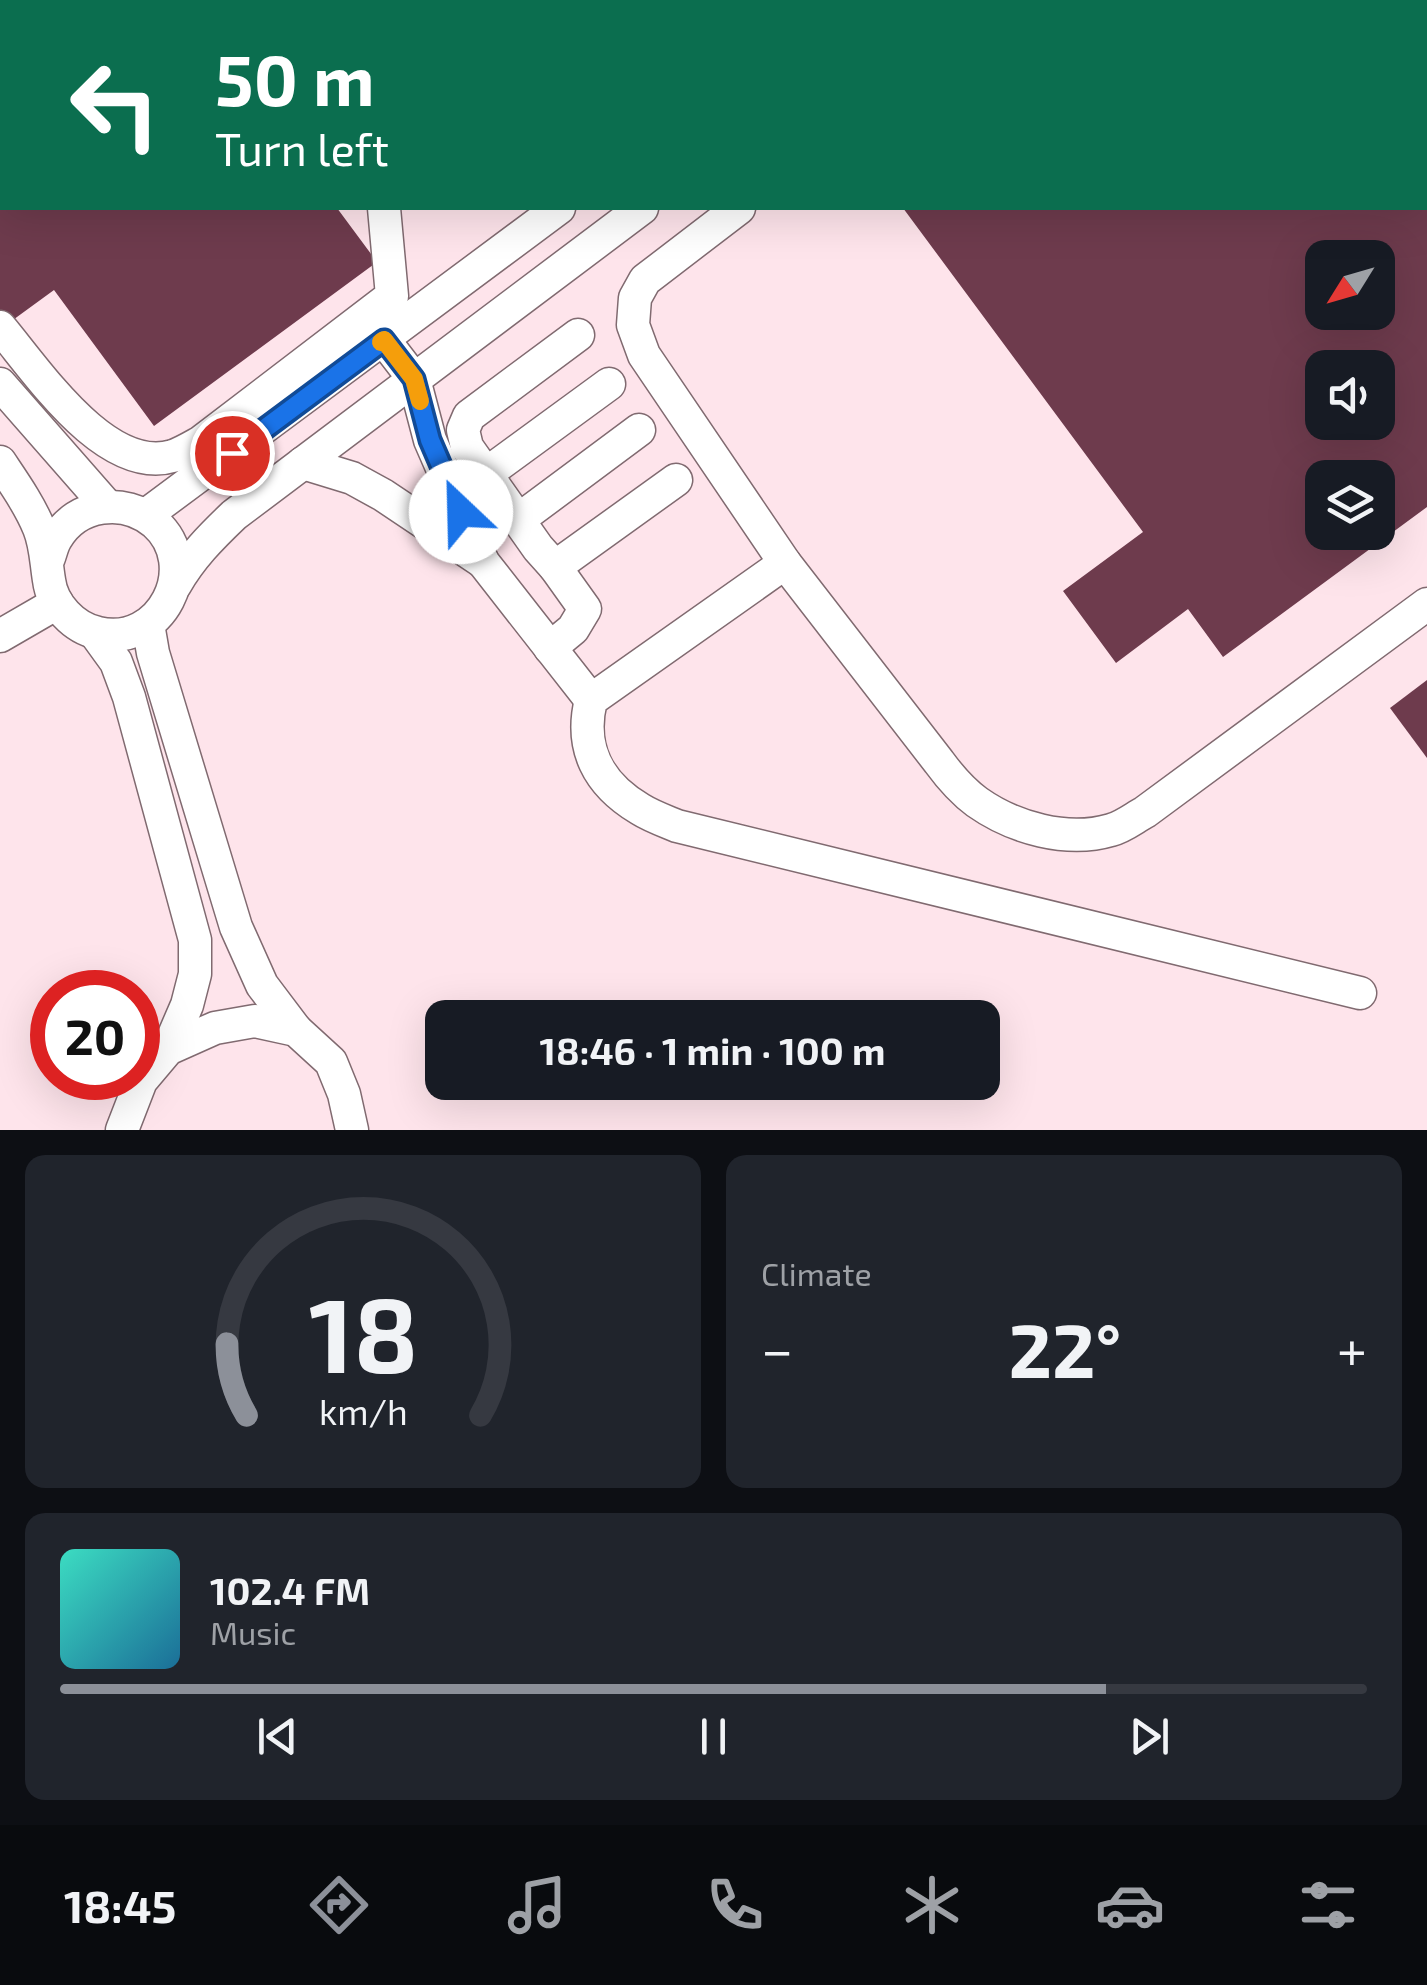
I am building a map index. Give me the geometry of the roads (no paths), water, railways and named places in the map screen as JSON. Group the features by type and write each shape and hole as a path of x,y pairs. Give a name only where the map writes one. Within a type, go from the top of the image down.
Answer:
{"street":[{"path":"0,327 89,428 138,458 171,457 201,442 392,296 384,210"},
{"path":"146,515 556,210"},
{"path":"0,462 40,530 49,582 57,603 73,622 95,633 132,632 148,624 166,607 188,562 234,515 639,210"},
{"path":"736,210 645,280 635,298 633,325 644,355 785,563 956,784 978,803 1018,823 1053,833 1082,835 1114,830 1145,812 1427,604"},
{"path":"550,648 573,629 585,608 468,448 463,430 469,416 578,335"},
{"path":"384,340 414,379 430,440 483,562 591,700"},
{"path":"0,384 107,506"},
{"path":"486,474 609,384"},
{"path":"518,520 639,430"},
{"path":"303,463 352,478 383,495 483,562"},
{"path":"556,567 676,480"},
{"path":"48,560 55,540 68,523 86,511 107,506 127,508 146,515 161,528 172,546 175,584"},
{"path":"785,563 591,700 586,720 589,750 607,782 639,809 677,826 1360,993"},
{"path":"0,636 57,603"},
{"path":"148,624 153,653 236,928 262,984 296,1030 331,1062 352,1130"},
{"path":"95,633 116,662 129,698 195,940 195,974 187,1005 168,1049 141,1081 122,1130"},
{"path":"168,1049 215,1028 255,1021 296,1030"}]}
